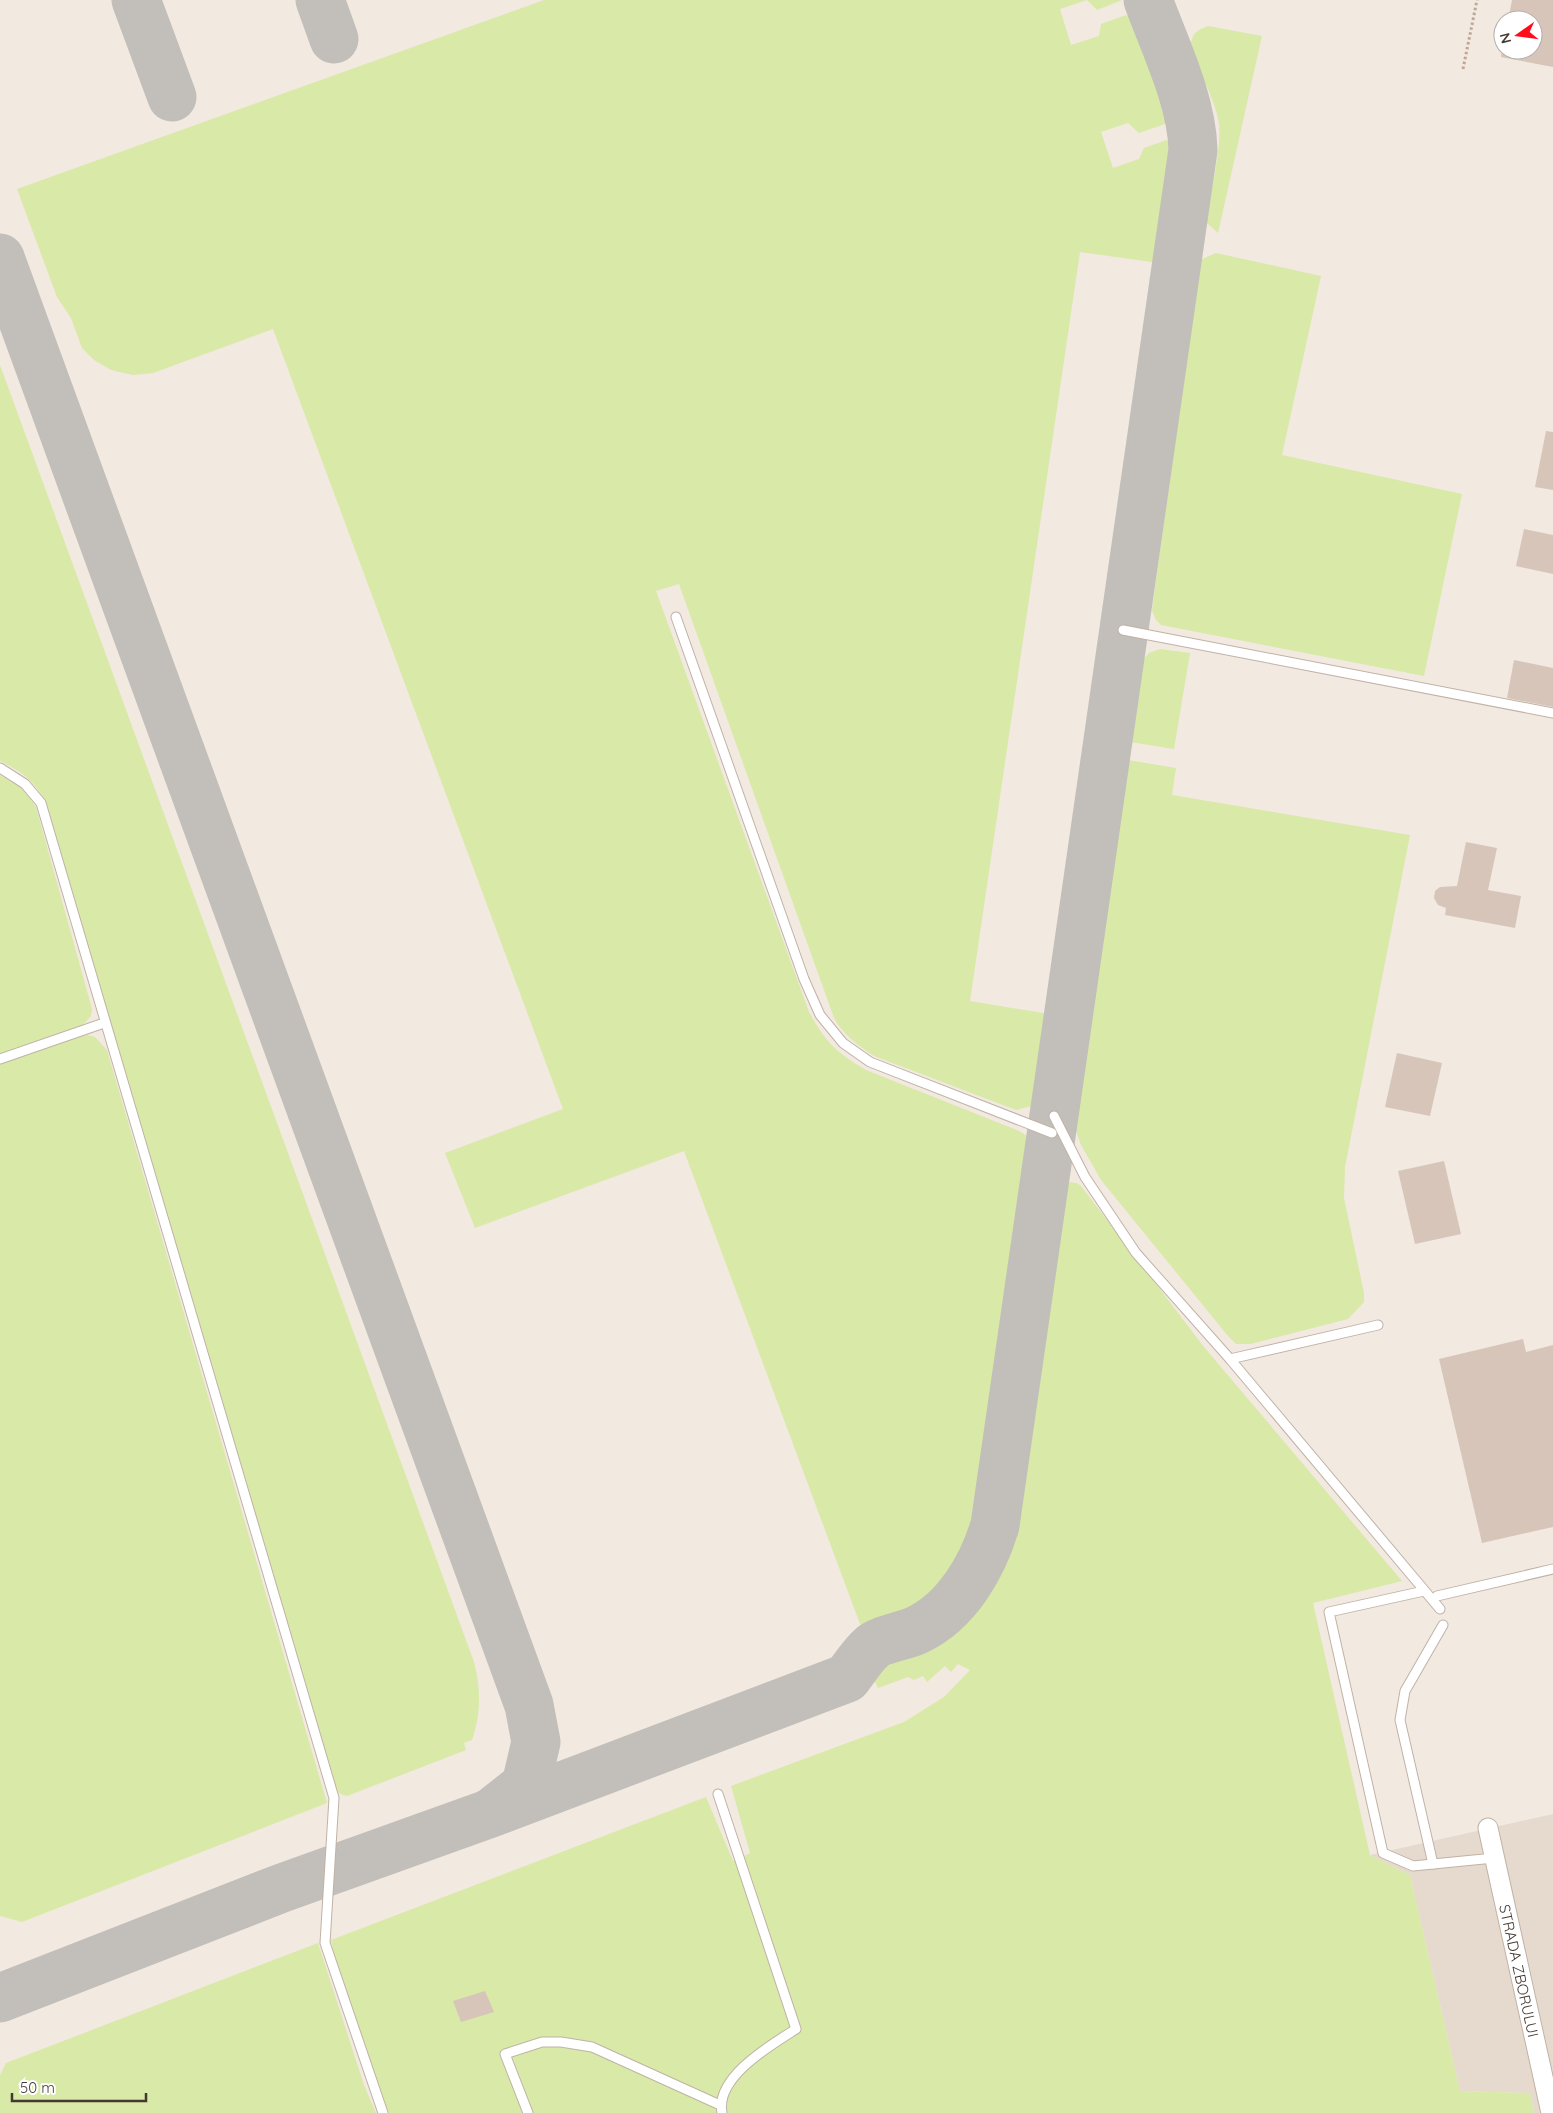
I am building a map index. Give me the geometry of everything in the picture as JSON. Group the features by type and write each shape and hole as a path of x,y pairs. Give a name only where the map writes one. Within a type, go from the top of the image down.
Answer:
{"street":[{"name":"STRADA ZBORULUI","path":"1488,1828 1551,2113"}],"lane":[{"path":"676,617 804,979 820,1015 843,1043 870,1062 1052,1133"},
{"path":"1123,630 1553,713"},
{"path":"0,768 25,784 41,803 104,1023 334,1798 324,1943 383,2113"},
{"path":"0,1059 104,1023"},
{"path":"1054,1116 1085,1177 1136,1253 1230,1359 1440,1609"},
{"path":"1230,1359 1378,1325"},
{"path":"1437,1596 1553,1569"},
{"path":"1424,1591 1329,1612 1382,1853 1414,1866 1494,1858"},
{"path":"1433,1864 1400,1720 1404,1691 1443,1626"},
{"path":"528,2113 505,2054 542,2042 561,2042 592,2047 721,2109 737,2074 751,2058 796,2030 718,1794"}],"path":[{"path":"1463,69 1477,0"}],"shaded area":[{"path":"1553,1814 1553,2113 1534,2113 1530,2093 1460,2091 1410,1875 1370,1855"}],"green space":[{"path":"544,0 1087,0 1060,9 1071,45 1099,36 1101,24 1126,15 1133,18 1170,120 1165,124 1139,133 1128,123 1101,132 1113,168 1139,159 1144,148 1167,140 1174,147 1159,263 1080,252 970,1001 1049,1014 1036,1105 1016,1110 874,1056 842,1030 834,1018 679,584 656,591 809,1012 821,1032 839,1052 866,1070 1019,1131 1032,1139 1007,1311 1018,1313 987,1520 971,1565 950,1592 926,1614 900,1629 886,1632 873,1632 860,1624 684,1151 475,1228 445,1153 563,1109 273,329 153,373 133,375 111,370 94,360 82,348 71,318 57,297 17,189"},
{"path":"1087,0 1122,0 1097,10"},
{"path":"1208,26 1262,36 1218,233 1206,222 1219,145 1219,123 1191,43 1196,32"},
{"path":"1216,253 1321,276 1282,455 1462,494 1424,676 1161,625 1156,620 1152,610 1200,260"},
{"path":"0,365 474,1662 479,1701 472,1740 464,1743 466,1750 347,1796 337,1791 46,802 27,777 0,761"},
{"path":"1160,649 1190,653 1174,749 1130,742 1142,661 1149,653"},
{"path":"1128,760 1176,768 1172,795 1410,835 1345,1167 1344,1198 1364,1293 1364,1302 1348,1319 1251,1344 1236,1344 1101,1180 1081,1145 1074,1125"},
{"path":"0,775 24,789 36,807 92,1009 91,1016 82,1026 0,1054"},
{"path":"88,1035 95,1037 107,1050 327,1803 22,1922 0,1916 0,1064 78,1036"},
{"path":"1068,1182 1077,1183 1081,1186 1204,1347 1402,1581 1313,1603 1370,1855 1410,1875 1460,2091 1530,2093 1534,2113 388,2113 337,1967 331,1940 706,1797 733,1861 750,1853 731,1786 904,1722 944,1697 970,1670 958,1664 951,1672 945,1666 927,1682 923,1676 914,1680 908,1677 878,1688 871,1666 874,1660 883,1652 918,1638 948,1618 960,1606 981,1578 997,1546 1003,1529 1034,1315 1045,1315 1063,1185"},
{"path":"318,1943 364,2085 376,2113 0,2113 0,2075 6,2063"}],"building":[{"path":"1512,0 1553,0 1553,67 1517,60 1543,60 1543,10 1510,10"},
{"path":"1546,431 1553,432 1553,490 1535,487"},
{"path":"1524,529 1553,535 1553,574 1516,566"},
{"path":"1514,660 1553,668 1553,707 1507,698"},
{"path":"1466,842 1497,848 1488,890 1521,896 1515,928 1445,915 1446,908 1438,905 1434,898 1435,891 1440,887 1457,886"},
{"path":"1397,1053 1442,1063 1430,1116 1385,1107"},
{"path":"1444,1161 1461,1234 1415,1244 1398,1171"},
{"path":"1523,1339 1526,1352 1553,1345 1553,1527 1482,1543 1439,1359"},
{"path":"485,1991 494,2012 461,2022 453,2001"}],"taxiway":[{"path":"136,0 172,97"},
{"path":"320,0 334,39"},
{"path":"0,1998 282,1888 491,1813 847,1678 864,1655 875,1645 917,1630 931,1622 956,1599 976,1571 995,1525 1193,150 1188,112 1183,93 1148,0"},
{"path":"0,258 529,1705 536,1742 526,1785 492,1812"}]}
